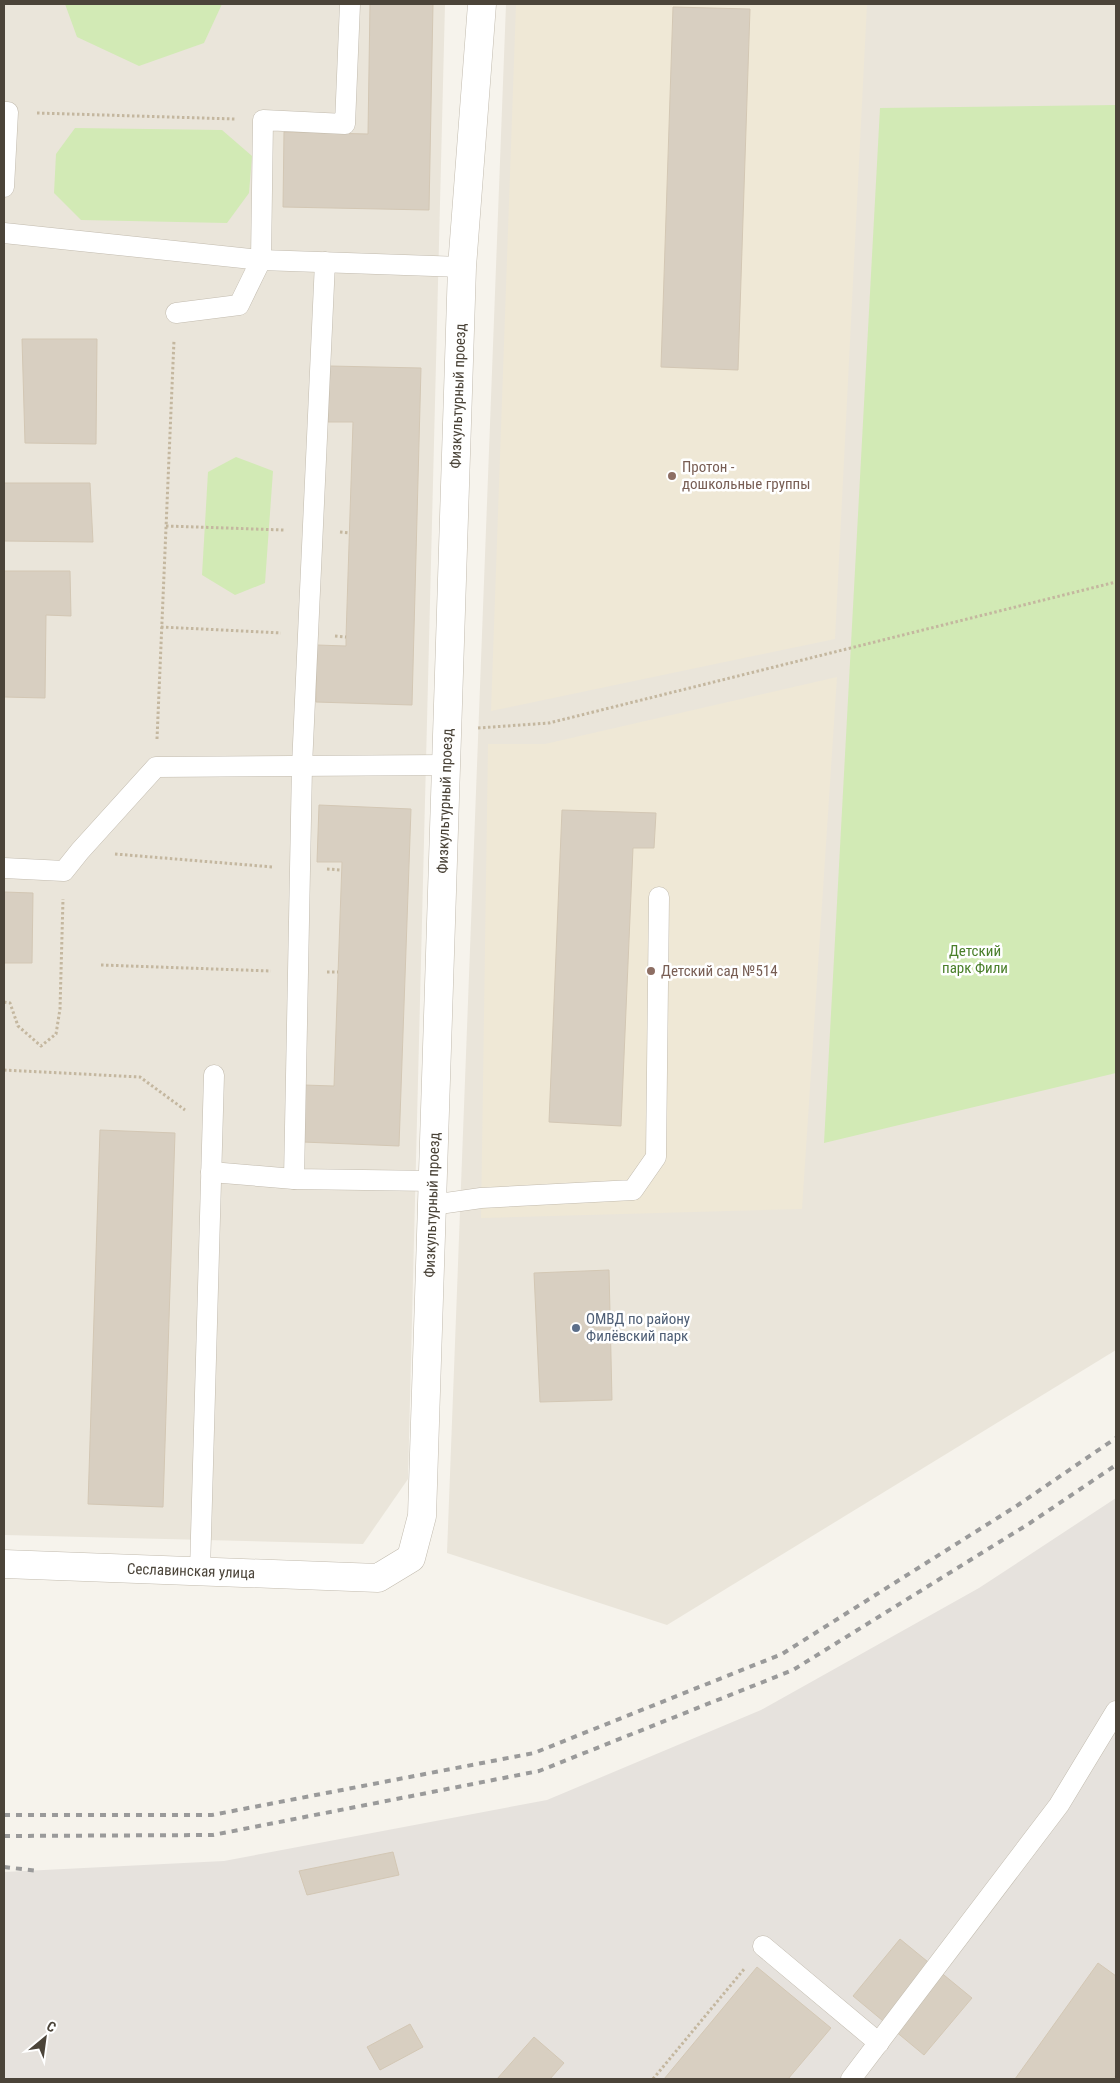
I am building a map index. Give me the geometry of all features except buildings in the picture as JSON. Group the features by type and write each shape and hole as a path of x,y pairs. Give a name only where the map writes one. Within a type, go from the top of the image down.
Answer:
{"street":[{"name":"Физкультурный проезд","path":"378,1578 411,1558 422,1516 462,267 482,4"},
{"name":"Сеславинская улица","path":"4,1564 378,1578"}],"lane":[{"path":"176,313 239,305 261,260 263,120 345,124 350,4"},
{"path":"4,186 6,112"},
{"path":"4,233 261,260 462,267"},
{"path":"294,1179 302,766 326,262"},
{"path":"4,868 64,871 156,767 446,765"},
{"path":"211,1172 482,1198 632,1190 656,1157 659,897"},
{"path":"200,1571 214,1075"},
{"path":"851,2079 1059,1805 1116,1711"},
{"path":"763,1946 879,2043"}],"path":[{"path":"6,112 263,120"},
{"path":"156,767 176,313"},
{"path":"166,526 349,533"},
{"path":"448,730 549,724 1116,582"},
{"path":"161,627 346,637"},
{"path":"80,851 300,869 341,870"},
{"path":"4,1002 10,1002 18,1026 41,1046 56,1034 60,1009 64,871"},
{"path":"102,965 338,972"},
{"path":"4,1070 140,1077 212,1130"},
{"path":"653,2079 763,1946"}],"shaded area":[{"path":"4,4 445,4 408,1479 363,1544 4,1535"},
{"path":"506,4 1116,4 1116,1350 667,1625 447,1553"},
{"name":"Протон - дошкольные группы","path":"516,4 867,4 835,639 491,711"},
{"name":"Детский сад №514","path":"837,677 802,1209 481,1218 488,744 545,744"},
{"path":"1116,1498 1116,2079 4,2079 4,1872 224,1861 547,1800 761,1710 979,1588"}],"green space":[{"path":"65,4 222,4 204,43 139,66 77,37"},
{"name":"Детский парк Фили","path":"1116,105 1116,1073 824,1143 880,108"},
{"path":"75,128 222,130 252,156 249,193 227,223 81,220 54,193 56,154"},
{"path":"236,457 273,471 265,583 235,595 202,575 208,472"}],"railway":[{"path":"4,1815 212,1815 534,1753 782,1654 1018,1505 1116,1438"},
{"path":"4,1836 213,1835 539,1771 793,1670 1030,1523 1116,1465"},
{"path":"4,1867 39,1871"}],"place":[{"name":"Протон - дошкольные группы","path":"672,476"},
{"name":"Детский сад №514","path":"651,971"},
{"name":"ОМВД по району Филёвский парк","path":"576,1328"}]}
